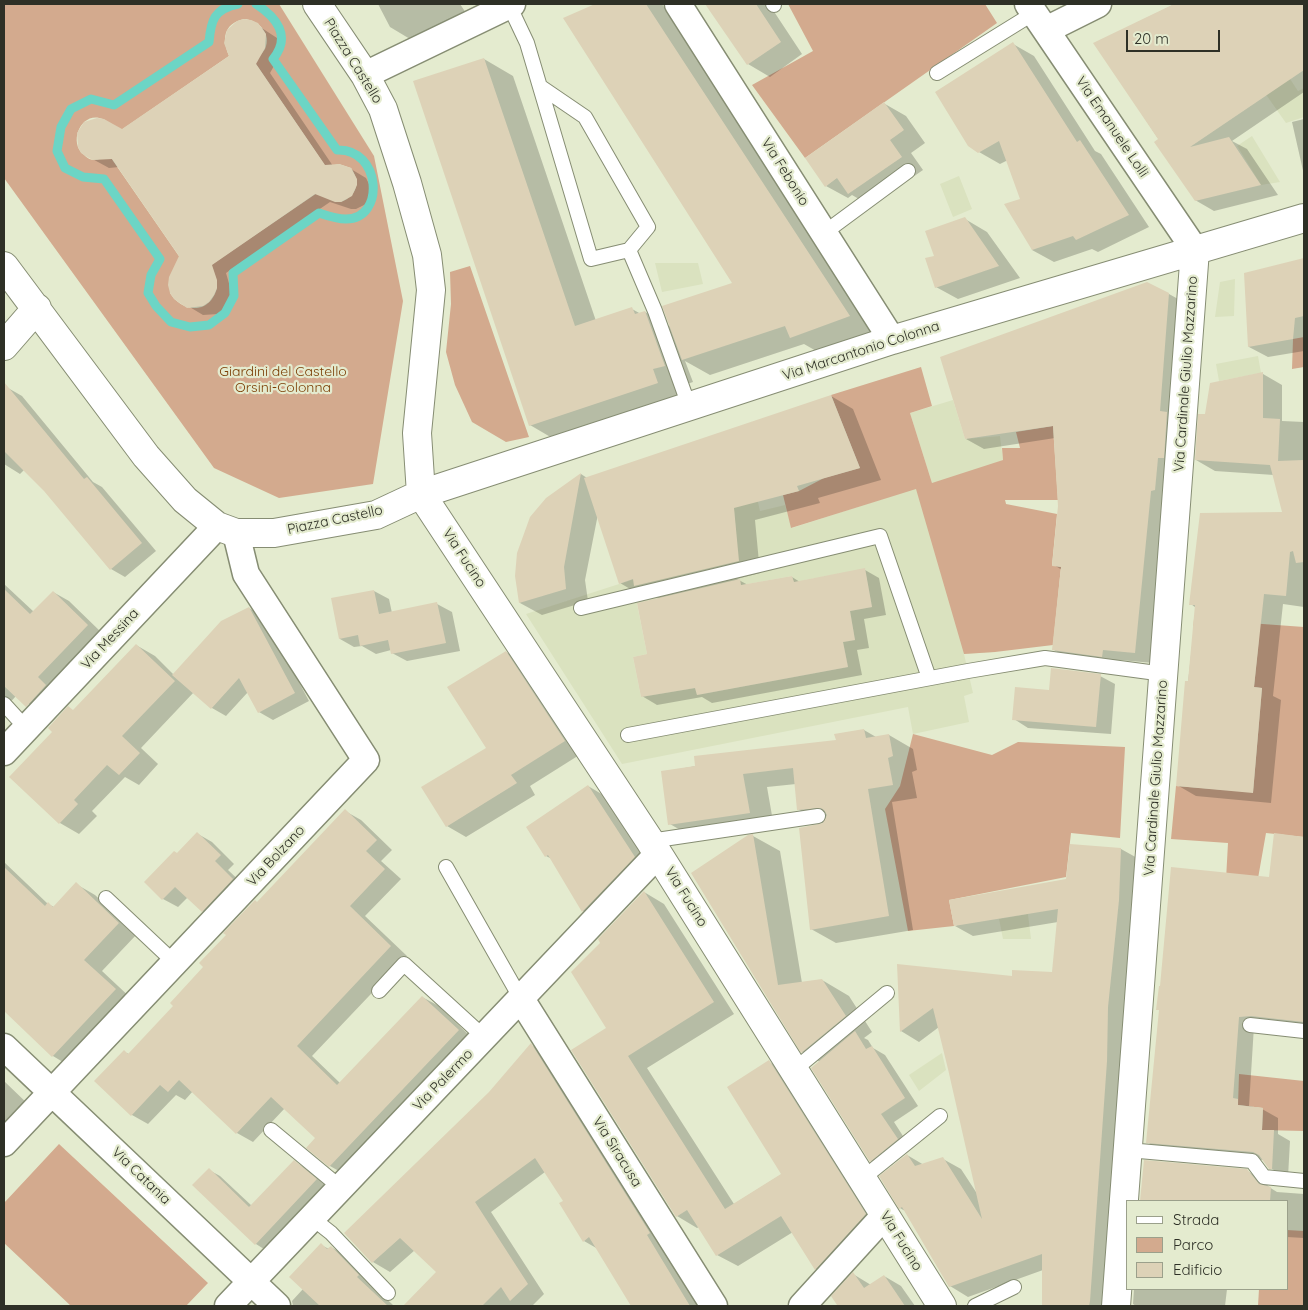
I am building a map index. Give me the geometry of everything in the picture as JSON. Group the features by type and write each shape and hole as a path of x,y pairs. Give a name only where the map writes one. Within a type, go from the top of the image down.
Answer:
{"main road":[{"name":"Piazza Castello","path":"226,529 274,533 376,514 421,494 417,432 431,290 428,255 383,109 365,75 317,4"},
{"name":"Via Marcantonio Colonna","path":"421,494 892,340 1304,218"},
{"name":"Via Cardinale Giulio Mazzarino","path":"1116,1306 1195,250"},
{"path":"4,266 146,456 186,500 226,529"},
{"path":"4,346 37,308"},
{"name":"Via Fucino","path":"421,494 654,847 942,1306"}],"street":[{"path":"365,75 511,4"},
{"name":"Via Febonio","path":"678,4 892,340"},
{"path":"1036,16 1098,4"},
{"name":"Via Emanuele Lolli","path":"1036,16 1195,250"},
{"name":"Via Messina","path":"4,752 226,529"},
{"name":"Via Bolzano","path":"4,1143 366,760 246,574 226,529"},
{"name":"Via Palermo","path":"228,1306 521,998 654,847"},
{"name":"Via Siracusa","path":"521,998 714,1306"},
{"name":"Via Catania","path":"4,1047 277,1306"},
{"path":"802,1306 885,1215"}],"lane":[{"path":"511,4 527,43 541,87 591,259 629,250 648,227 585,116 541,87"},
{"path":"937,73 1036,16"},
{"path":"824,233 908,171"},
{"path":"629,250 655,310 689,406"},
{"path":"581,608 880,536 929,678"},
{"path":"628,735 1045,658 1164,674"},
{"path":"4,704 26,728"},
{"path":"654,847 818,816"},
{"path":"446,867 521,998"},
{"path":"106,898 175,963"},
{"path":"379,991 404,964 484,1037"},
{"path":"794,1070 887,993"},
{"path":"1250,1025 1304,1030"},
{"path":"862,1179 940,1116"},
{"path":"271,1130 341,1188"},
{"path":"1128,1150 1252,1161 1264,1177 1304,1181"},
{"path":"312,1218 331,1233 388,1293"},
{"path":"974,1306 1014,1287"}],"shaded area":[{"path":"1283,68 1298,91 1304,88 1304,117 1286,123 1257,82"},
{"path":"1252,136 1280,182 1261,185 1237,146"},
{"path":"959,176 972,209 953,217 940,184"},
{"path":"655,263 698,263 703,284 662,292"},
{"path":"1235,279 1234,316 1215,317 1220,282"},
{"path":"1258,356 1261,373 1219,381 1216,364"},
{"path":"953,400 965,439 1000,436 1003,460 996,463 1006,504 995,652 964,654 973,693 964,696 969,722 913,734 908,707 622,764 526,614 737,546 733,498 756,493 760,511 785,505 792,528 932,483 910,413","holes":["865,569 872,607 850,611 855,640 843,642 848,667 697,695 695,688 641,697 633,657 647,654 637,604 792,576 797,597 805,580"]},
{"path":"1028,914 1031,939 1003,939 999,919"},
{"path":"942,1053 946,1070 919,1091 909,1075"}],"green space":[{"name":"Giardini del Castello Orsini-Colonna","path":"4,4 279,4 374,156 403,301 373,484 279,498 214,468 4,178","holes":["249,20 259,25 267,38 265,49 254,61 326,167 339,164 351,168 356,178 356,188 351,196 341,202 320,191 211,265 217,285 214,295 202,307 190,308 179,303 170,293 183,262 109,155 96,160 88,158 79,148 77,135 83,123 95,117 105,120 117,133 229,56 225,44 228,28 237,21"]},
{"path":"788,4 985,4 997,23 805,158 752,85 813,51"},
{"path":"470,266 529,437 506,442 472,422 455,385 446,352 451,304 450,272"},
{"path":"1304,337 1304,367 1292,369 1293,339"},
{"path":"921,367 932,406 910,413 932,483 1003,460 1002,448 1020,448 1016,432 1053,426 1058,500 1005,500 1006,504 1057,514 1052,565 1061,567 1053,645 964,654 916,489 791,528 783,495 799,491 824,478 860,468 831,395"},
{"path":"1194,619 1304,627 1304,837 1266,833 1257,884 1225,898 1228,843 1171,839 1176,786 1253,792 1262,688 1254,687 1259,637 1193,630"},
{"path":"913,734 992,755 1018,742 1125,747 1120,838 1071,833 1066,877 949,900 954,926 908,931 885,809 900,786"},
{"path":"1239,1074 1304,1081 1304,1131 1262,1130 1263,1108 1238,1105"},
{"path":"59,1144 208,1283 186,1306 71,1306 4,1243 4,1203"},
{"path":"1288,1230 1304,1231 1304,1306 1258,1306 1259,1290 1288,1290"}],"building":[{"path":"595,4 646,4 850,316 790,338 785,326 682,360 662,306 732,283 563,18"},
{"path":"705,4 756,4 781,42 747,65"},
{"path":"1174,4 1304,4 1304,70 1190,147 1229,137 1261,185 1195,201 1154,142 1158,139 1093,43"},
{"path":"244,19 258,23 266,34 265,48 256,64 325,165 339,164 351,168 357,179 357,185 352,196 341,202 335,202 315,194 212,265 217,280 217,288 214,295 203,306 187,308 174,299 168,285 169,277 179,256 112,159 93,160 81,153 78,147 77,133 84,122 97,118 104,119 122,129 229,56 224,43 227,30 237,21"},
{"path":"1013,42 1077,142 1080,140 1129,215 1076,240 1073,236 1032,250 1004,204 1020,199 999,141 978,153 968,146 935,92"},
{"path":"484,58 575,326 632,307 635,314 645,311 665,366 653,369 658,383 529,426 413,81"},
{"path":"884,102 904,130 890,140 902,157 848,194 837,178 825,187 805,158"},
{"path":"965,217 999,266 935,288 925,258 934,256 925,231"},
{"path":"1304,258 1304,316 1295,318 1293,339 1248,347 1244,273"},
{"path":"1147,282 1169,293 1160,411 1167,412 1164,458 1158,458 1155,490 1151,491 1135,653 1103,650 1102,657 1052,650 1061,567 1052,566 1058,506 1053,426 965,439 940,357"},
{"path":"1263,372 1263,418 1280,419 1278,461 1304,460 1304,562 1296,563 1293,551 1290,552 1286,596 1264,594 1254,687 1262,688 1253,793 1176,786 1185,681 1188,681 1195,605 1189,605 1200,513 1282,512 1270,465 1195,460 1198,414 1205,414 1210,383"},
{"path":"4,382 84,479 87,477 142,543 110,570 44,491 4,451"},
{"path":"831,395 860,468 797,486 799,491 734,508 739,561 634,586 633,579 619,584 584,478"},
{"path":"581,473 564,567 566,589 519,603 515,576 517,553 530,517 546,498"},
{"path":"865,568 872,607 850,611 855,640 843,642 848,667 697,695 695,688 641,697 633,657 647,654 637,603 740,579 741,585 792,576 794,582"},
{"path":"4,589 30,614 53,591 88,625 38,677 46,685 26,707 4,686"},
{"path":"374,590 379,614 437,602 446,643 391,654 388,640 360,646 358,635 339,639 331,598"},
{"path":"249,607 295,693 258,713 239,678 211,709 172,675 221,621"},
{"path":"136,644 175,681 122,736 140,753 119,775 107,765 74,800 78,804 59,824 9,777 52,732 48,728 68,706 73,710"},
{"path":"506,651 565,741 511,775 517,783 446,827 421,787 486,748 447,687"},
{"path":"1051,668 1101,674 1096,727 1012,720 1015,687 1049,690"},
{"path":"864,729 866,738 889,734 893,756 888,758 893,785 868,789 889,916 810,930 799,828 823,823 827,815 821,808 797,810 793,768 743,774 750,813 668,825 661,771 695,766 694,756 836,740 834,734"},
{"path":"588,785 635,857 582,912 548,855 545,857 526,827"},
{"path":"345,809 377,840 366,851 385,869 350,906 391,946 297,1046 337,1085 422,996 459,1030 329,1167 306,1148 315,1138 271,1097 236,1134 179,1080 168,1092 160,1085 131,1116 94,1081 124,1050 128,1054 173,1006 170,1003 203,967 199,963 226,935 223,933 255,900 257,902"},
{"path":"197,832 221,855 215,861 233,879 202,912 175,887 162,900 144,882 174,851 177,853"},
{"path":"1274,833 1304,837 1304,1022 1251,1016 1239,1017 1233,1098 1238,1099 1238,1105 1263,1108 1262,1130 1274,1130 1272,1169 1269,1169 1259,1155 1253,1152 1146,1143 1159,1010 1156,1010 1171,867 1269,877"},
{"path":"753,834 778,985 822,979 846,1016 801,1053 691,873 748,835"},
{"path":"1070,844 1121,848 1119,900 1108,1007 1107,1061 1090,1301 1089,1306 1042,1306 1042,1254 949,1287 902,1207 899,1209 879,1176 907,1154 915,1166 943,1157 982,1219 933,1008 900,1032 897,964 1012,976 1012,970 1052,972 1058,909 954,926 949,900 1066,879"},
{"path":"4,867 45,906 48,902 53,907 76,882 119,923 84,960 116,989 52,1057 4,1011"},
{"path":"644,891 714,1002 628,1056 725,1209 781,1174 727,1087 769,1060 866,1214 815,1270 781,1216 716,1256 687,1210 676,1217 571,1050 606,1028 571,972 600,943 598,939"},
{"path":"855,1031 866,1049 872,1046 905,1098 881,1114 898,1139 870,1162 811,1068"},
{"path":"531,1043 650,1233 647,1235 690,1306 631,1306 589,1237 583,1242 559,1203 563,1201 535,1158 475,1202 528,1284 510,1301 501,1287 482,1306 403,1306 436,1272 400,1238 372,1263 344,1233 489,1092"},
{"path":"294,1160 317,1179 255,1245 192,1185 209,1168 249,1207"},
{"path":"1144,1160 1247,1169 1259,1184 1271,1187 1270,1200 1140,1200"},
{"path":"321,1243 327,1249 331,1246 359,1275 357,1277 388,1306 320,1306 289,1277"},
{"path":"853,1272 864,1288 884,1275 905,1306 836,1306 831,1296"}],"waterway":[{"path":"238,4 224,9 215,17 211,27 209,42 114,105 91,99 71,109 61,127 57,151 65,168 83,177 104,179 160,259 151,275 148,293 156,306 171,322 190,327 209,325 225,313 234,296 233,273 319,213 342,219 359,216 368,208 372,197 373,184 370,171 363,160 352,152 337,150 273,59 279,51 281,43 279,28 270,15 256,4"}]}
